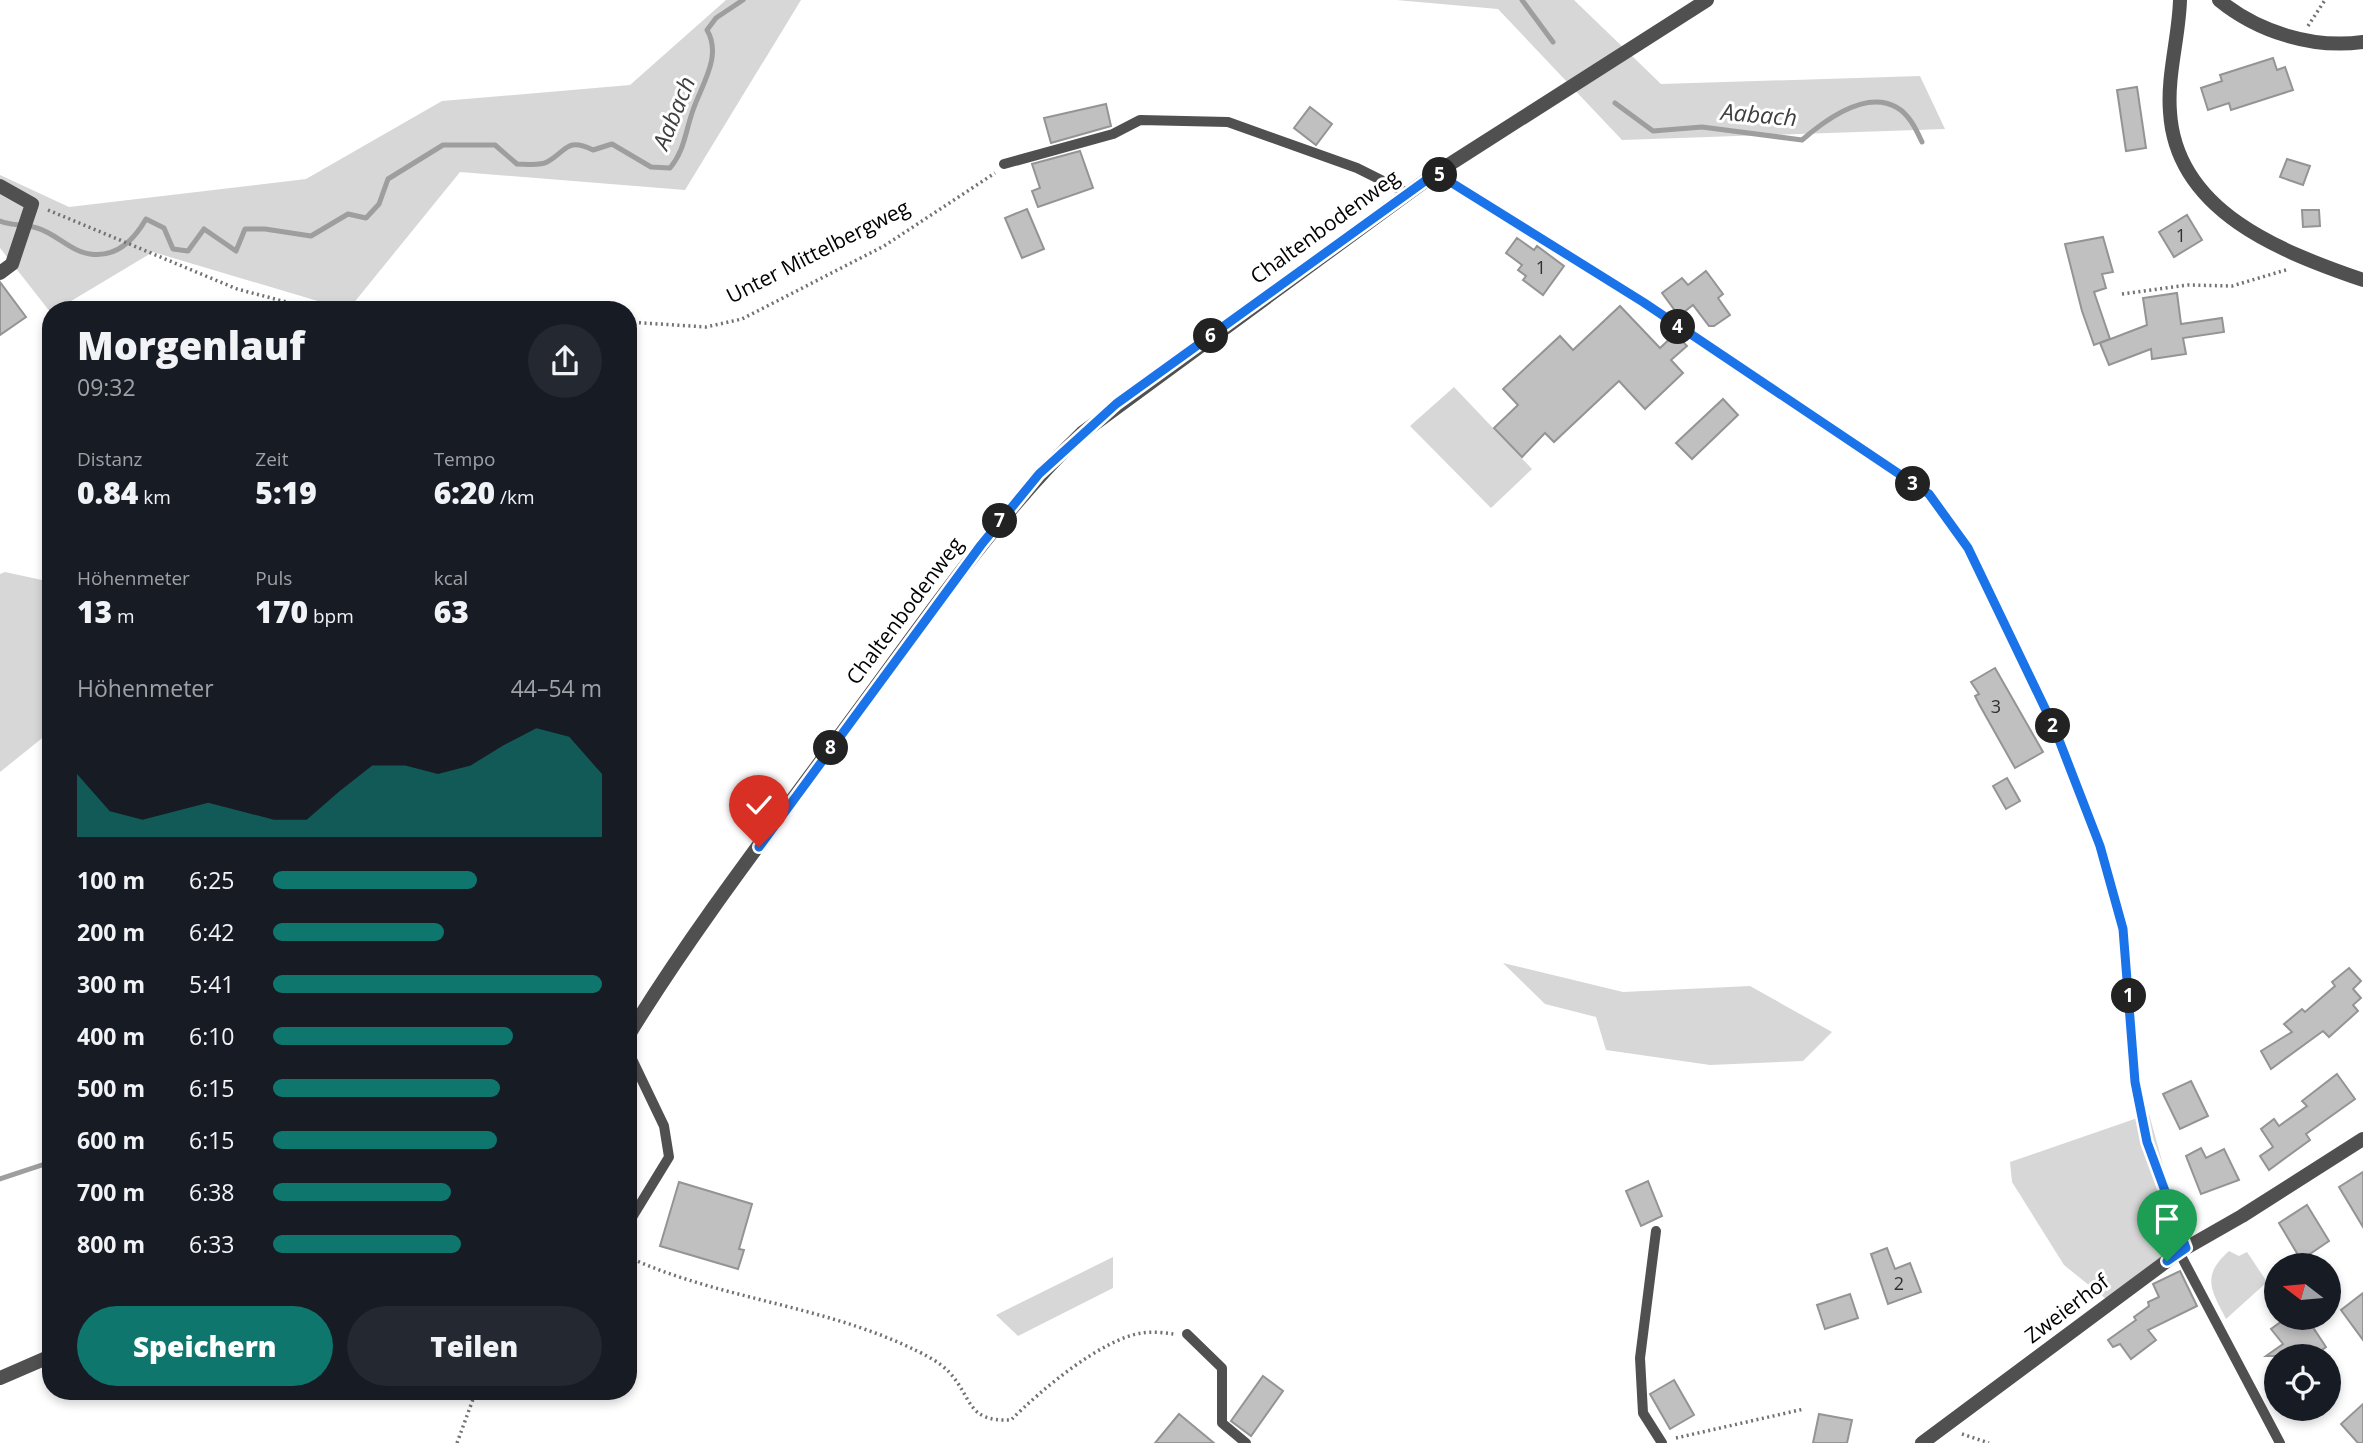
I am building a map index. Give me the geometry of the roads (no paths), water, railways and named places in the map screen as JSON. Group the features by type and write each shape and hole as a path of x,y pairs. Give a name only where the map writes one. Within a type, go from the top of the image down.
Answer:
{"street":[{"name":"Chaltenbodenweg","path":"637,1022 811,774 981,545 1039,474 1116,404 1436,173 1707,0"},
{"path":"2180,0 2170,110 2172,132 2192,177 2222,211 2259,237 2306,259 2363,280"},
{"path":"2219,0 2247,19 2298,39 2319,44 2363,42"},
{"path":"0,186 32,204 12,264 0,273"},
{"name":"Zweierhof","path":"1922,1443 2182,1250 2242,1216 2363,1139"},
{"path":"0,1378 42,1360"}],"lane":[{"path":"1004,164 1113,134 1140,120 1228,122 1357,168 1408,193"},
{"path":"1436,173 1643,302 1929,494 1968,548 2054,727 2100,846 2123,929 2135,1082 2147,1142 2182,1250 2280,1443"},
{"path":"637,1070 664,1126 669,1157 637,1209"},
{"path":"1656,1231 1640,1358 1643,1413 1662,1443"},
{"path":"1187,1334 1222,1368 1222,1423 1245,1443"}],"waterway":[{"name":"Aabach","path":"0,221 37,228 83,253 90,254 100,255 124,246 146,219 164,228 173,249 188,251 204,229 236,251 245,229 265,229 311,236 348,214 366,218 379,204 388,179 443,145 495,145 517,164 541,164 572,145 593,150 612,144 651,167 670,168 681,149 711,61 713,51 707,30 716,18 743,0"},
{"name":"Aabach","path":"1522,0 1553,42"},
{"name":"Aabach","path":"1615,103 1653,131 1702,127 1802,140 1846,110 1871,102 1884,103 1905,114 1922,142"},
{"path":"0,1179 42,1165"}]}
